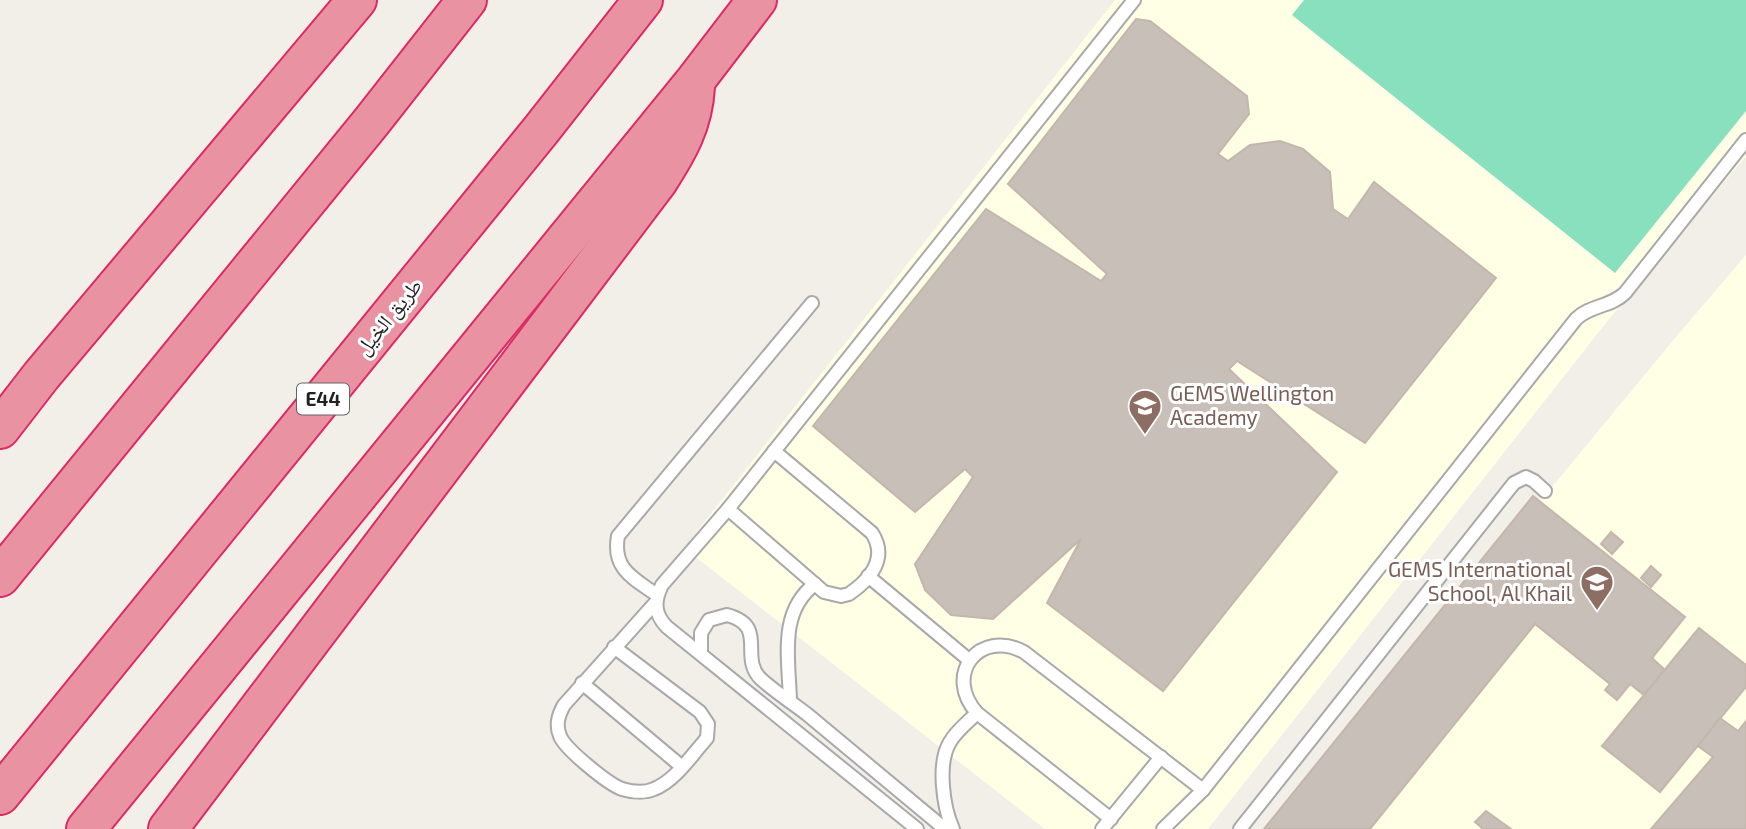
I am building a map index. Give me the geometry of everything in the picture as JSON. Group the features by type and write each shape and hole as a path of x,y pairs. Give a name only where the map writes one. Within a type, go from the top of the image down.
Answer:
{"highway":[{"path":"0,429 41,376 357,0"},
{"path":"0,577 372,121 467,0"},
{"name":"طريق الخيل","path":"0,795 541,130 643,0"},
{"path":"86,829 695,81 757,0"},
{"path":"168,829 658,181 686,134 694,108 695,81"}],"lane":[{"path":"614,647 705,717 708,724 707,738 668,780 654,789 637,792 621,788 608,780 560,737 557,726 559,714 582,683 656,598 662,585 728,509 1134,0"},
{"path":"1163,829 1203,790 1576,319 1586,311 1612,303 1625,293 1746,140"},
{"path":"812,303 618,536 615,550 619,563 628,574 656,598 660,620 918,829"},
{"path":"728,509 824,592 841,596 856,589 877,566 880,549 872,533 774,451"},
{"path":"1240,829 1517,480 1531,479 1545,491"},
{"path":"867,576 969,660"},
{"path":"790,701 788,626 794,607 815,584"},
{"path":"701,653 701,633 709,620 727,615 745,623 750,631 751,658 757,674 946,829"},
{"path":"1161,757 1106,824 976,713 964,694 962,683 969,660 989,646 1014,646 1024,652 1161,757 1203,790"},
{"path":"582,683 681,766"},
{"path":"953,829 944,801 944,762 949,743 976,713"}],"shaded area":[{"name":"GEMS Wellington Academy","path":"1115,0 1746,0 1746,156 1605,324 1208,829 1045,829 684,548"},
{"name":"GEMS International School, Al Khail","path":"1746,255 1746,829 1269,829 1676,337"}],"green space":[{"path":"1304,0 1746,0 1746,111 1615,273 1292,15"}],"building":[{"path":"1136,19 1150,21 1247,96 1249,114 1218,154 1228,161 1250,145 1280,141 1303,149 1330,172 1333,209 1348,219 1374,182 1496,278 1365,443 1237,361 1229,369 1337,472 1163,691 1047,603 1081,539 993,619 951,615 925,590 915,564 973,477 965,469 915,512 813,426 986,209 1101,281 1107,274 1008,184"},
{"path":"1533,496 1685,617 1652,658 1665,670 1644,695 1630,684 1617,700 1605,690 1610,684 1535,624 1370,829 1264,829"},
{"path":"1611,532 1623,542 1612,554 1601,544"},
{"path":"1651,566 1661,575 1651,587 1641,578"},
{"path":"1699,628 1746,665 1746,687 1660,792 1602,746"},
{"path":"1720,718 1738,731 1746,721 1746,829 1651,829 1713,757 1698,746"},
{"path":"1486,811 1511,829 1483,829 1475,822"}],"place":[{"name":"GEMS Wellington Academy","path":"1145,436"},
{"name":"GEMS International School, Al Khail","path":"1597,612"}]}
